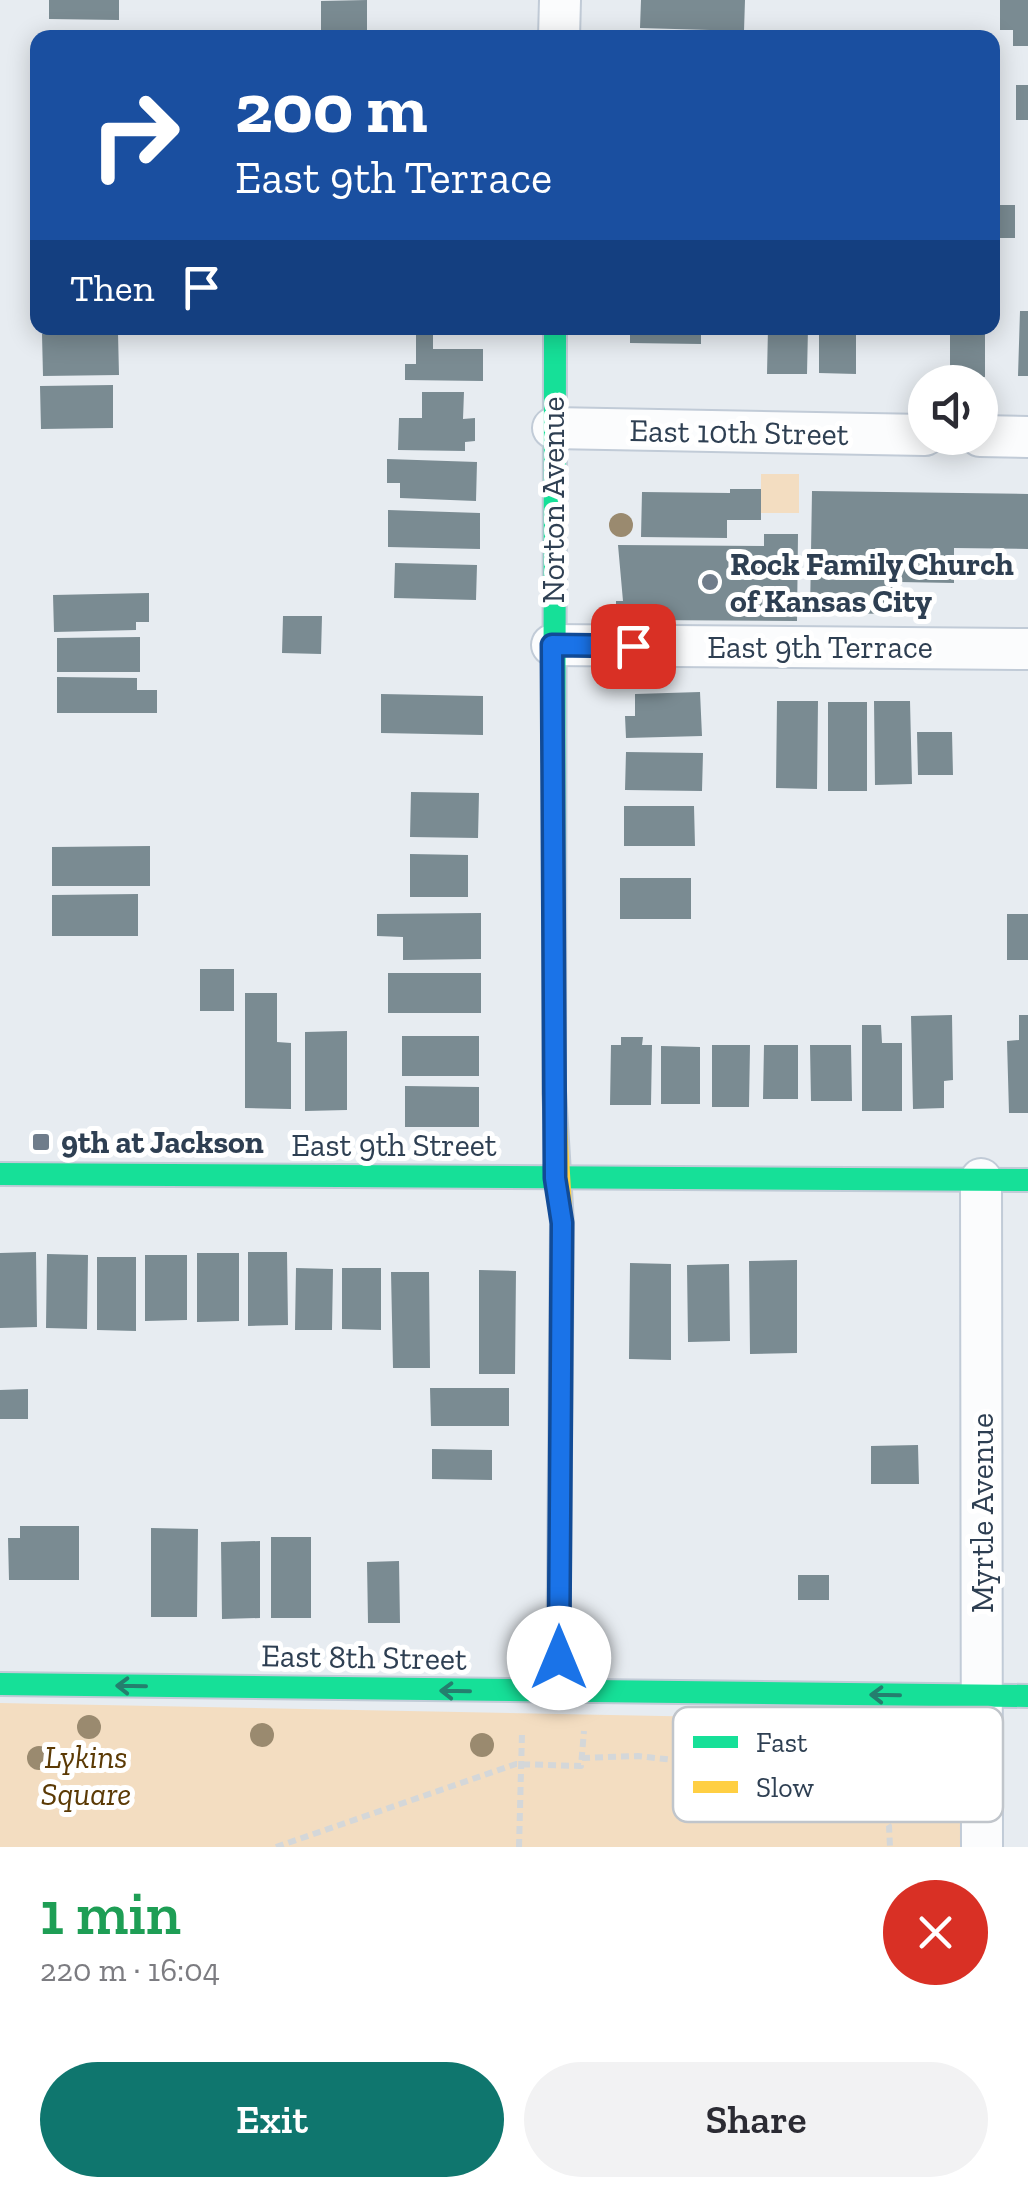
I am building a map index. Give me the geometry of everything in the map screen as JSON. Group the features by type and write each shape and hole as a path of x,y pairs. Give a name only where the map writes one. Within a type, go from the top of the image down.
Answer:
{"street":[{"path":"559,30 560,0"},
{"name":"Norton Avenue","path":"554,335 555,1178 562,1223 558,1692"},
{"name":"East 10th Street","path":"553,428 908,435"},
{"path":"998,436 1028,437"},
{"name":"East 9th Terrace","path":"552,645 1028,648"},
{"name":"East 9th Street","path":"0,1174 1028,1180"},
{"name":"Myrtle Avenue","path":"981,1179 983,1707"},
{"name":"East 8th Street","path":"0,1684 1028,1696"},
{"name":"Myrtle Avenue","path":"982,1822 982,1847"}],"path":[{"path":"276,1847 520,1764 581,1766 585,1713"},
{"path":"582,1758 638,1756 673,1760"},
{"path":"519,1847 520,1764"},
{"path":"886,1822 890,1847"}],"green space":[{"path":"761,474 799,474 799,513 761,513"},
{"name":"Lykins Square","path":"0,1703 673,1716 673,1822 967,1822 967,1847 0,1847"}],"building":[{"path":"49,0 119,0 119,20 49,19"},
{"path":"367,0 367,30 321,30 321,1"},
{"path":"641,0 745,0 744,30 640,28"},
{"path":"1000,0 1028,0 1028,46 1013,46 1013,30 1000,30"},
{"path":"1016,85 1028,85 1028,120 1016,120"},
{"path":"1000,205 1015,205 1015,238 1000,238"},
{"path":"1020,311 1028,311 1028,376 1018,376"},
{"path":"42,335 118,335 119,375 43,376"},
{"path":"416,335 433,335 433,349 483,349 483,381 405,380 405,364 416,364"},
{"path":"630,335 701,335 701,344 630,343"},
{"path":"768,335 808,335 807,374 767,374"},
{"path":"819,335 856,335 856,374 819,373"},
{"path":"950,335 985,335 985,365 950,365"},
{"path":"113,385 113,428 41,429 40,386"},
{"path":"422,392 464,392 463,419 475,418 475,441 465,442 465,451 398,450 399,418 422,418"},
{"path":"387,459 477,462 476,501 400,498 400,483 387,483"},
{"path":"730,489 761,489 761,520 727,520 727,538 641,537 642,492 730,493"},
{"path":"812,491 1028,494 1028,549 954,548 954,583 900,582 899,614 810,613"},
{"path":"388,510 480,513 480,549 388,547"},
{"name":"Rock Family Church of Kansas City","path":"764,534 798,534 797,621 645,620 645,625 616,625 616,601 623,601 618,545 764,546"},
{"path":"395,563 477,565 476,600 394,598"},
{"path":"149,593 149,622 136,622 136,630 54,632 53,595"},
{"path":"283,616 322,616 321,654 282,653"},
{"path":"140,637 140,672 57,672 57,638"},
{"path":"57,677 137,678 137,690 157,690 157,713 57,713"},
{"path":"700,692 702,736 626,738 625,716 635,716 635,694"},
{"path":"381,694 483,696 483,735 381,733"},
{"path":"777,701 818,701 817,789 776,788"},
{"path":"874,701 910,701 912,784 875,785"},
{"path":"828,702 867,702 867,791 828,791"},
{"path":"917,732 952,732 953,775 918,775"},
{"path":"626,752 703,753 702,791 625,790"},
{"path":"411,792 479,793 478,838 410,837"},
{"path":"624,806 694,806 695,846 624,846"},
{"path":"150,846 150,886 52,886 52,847"},
{"path":"410,854 468,855 468,897 410,897"},
{"path":"620,878 691,878 691,919 620,919"},
{"path":"138,894 138,936 52,936 52,895"},
{"path":"481,913 481,959 403,960 403,937 377,936 377,914"},
{"path":"1007,914 1028,914 1028,960 1007,960"},
{"path":"200,969 234,969 234,1011 200,1011"},
{"path":"388,973 481,973 481,1013 388,1013"},
{"path":"245,993 277,993 277,1042 291,1043 291,1109 245,1108"},
{"path":"952,1015 953,1080 944,1081 944,1108 913,1109 911,1016"},
{"path":"1019,1015 1028,1015 1028,1113 1009,1113 1007,1041 1019,1040"},
{"path":"862,1025 881,1025 882,1043 902,1043 902,1111 862,1111"},
{"path":"347,1031 347,1110 305,1111 305,1032"},
{"path":"402,1036 479,1036 479,1076 402,1076"},
{"path":"621,1037 643,1037 642,1045 652,1045 651,1105 610,1105 611,1045 621,1045"},
{"path":"712,1045 750,1045 749,1107 712,1107"},
{"path":"764,1045 798,1045 798,1099 763,1099"},
{"path":"810,1045 851,1045 852,1101 811,1101"},
{"path":"661,1046 700,1047 700,1104 661,1104"},
{"path":"405,1086 479,1087 479,1127 405,1127"},
{"path":"36,1252 37,1327 0,1328 0,1253"},
{"path":"248,1252 287,1252 288,1325 248,1326"},
{"path":"197,1253 239,1253 239,1321 197,1322"},
{"path":"47,1254 88,1255 87,1329 46,1328"},
{"path":"145,1255 187,1255 187,1320 145,1321"},
{"path":"97,1257 136,1257 136,1331 97,1330"},
{"path":"797,1260 797,1353 750,1354 749,1261"},
{"path":"630,1263 671,1264 671,1360 629,1359"},
{"path":"729,1264 730,1341 688,1342 687,1265"},
{"path":"296,1268 333,1269 332,1330 295,1330"},
{"path":"342,1268 381,1268 381,1330 342,1329"},
{"path":"479,1270 516,1271 515,1374 479,1374"},
{"path":"391,1272 429,1272 430,1368 393,1368"},
{"path":"430,1388 509,1388 509,1426 431,1426"},
{"path":"28,1389 28,1419 0,1419 0,1390"},
{"path":"918,1445 919,1484 871,1484 871,1446"},
{"path":"432,1449 492,1450 492,1480 432,1479"},
{"path":"20,1526 79,1526 79,1580 9,1580 8,1538 20,1538"},
{"path":"151,1528 198,1529 197,1617 151,1617"},
{"path":"271,1537 311,1537 311,1618 271,1618"},
{"path":"260,1541 260,1618 222,1619 221,1542"},
{"path":"399,1561 400,1623 368,1623 367,1562"},
{"path":"798,1575 829,1575 829,1600 798,1600"}],"traffic: fast":[{"path":"554,1091 555,335"},
{"path":"0,1174 1028,1180"},
{"path":"0,1684 1028,1696"}],"traffic: slow":[{"path":"554,1091 562,1223 558,1692"}],"place":[{"name":"Rock Family Church of Kansas City","path":"710,582"},
{"name":"9th at Jackson","path":"41,1142"}],"route":[{"path":"559,1658 562,1204 555,1178 552,645 633,646"}]}
